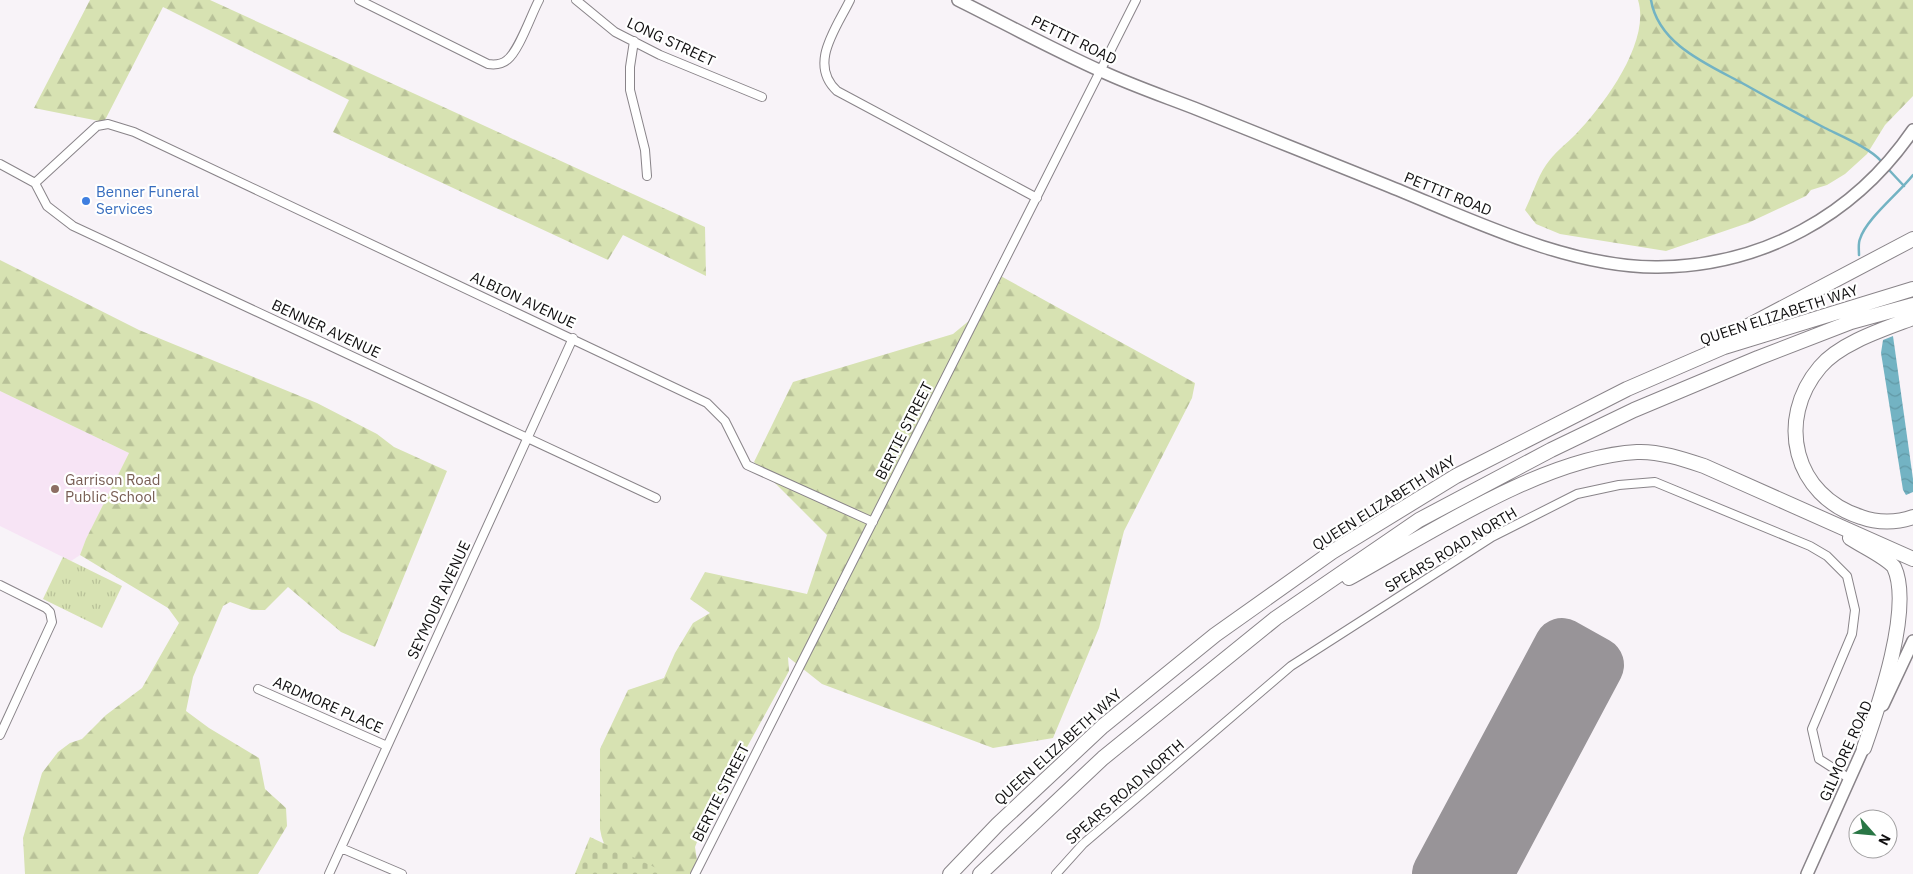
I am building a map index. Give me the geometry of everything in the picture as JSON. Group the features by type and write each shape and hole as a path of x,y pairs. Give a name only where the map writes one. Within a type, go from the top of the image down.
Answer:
{"highway":[{"path":"1627,389 1913,239"},
{"name":"QUEEN ELIZABETH WAY","path":"950,874 998,824 1102,726 1215,635 1332,552 1456,476 1627,389 1724,347 1913,289"},
{"name":"QUEEN ELIZABETH WAY","path":"980,874 1103,758 1276,618 1418,520 1551,450 1634,410 1758,358 1851,322 1913,304"},
{"path":"1913,318 1859,340 1821,366 1802,393 1795,425 1796,442 1804,471 1816,489 1831,503 1849,514 1870,520 1890,522 1913,517"},
{"path":"1276,618 1494,498 1535,479 1596,457 1639,452 1678,457 1704,466 1913,558"},
{"path":"1814,514 1894,567 1904,585 1907,620 1895,663 1864,748"}],"street":[{"path":"358,0 488,64 495,65 505,62 512,54 538,0"},
{"name":"LONG STREET","path":"576,0 615,32 762,97"},
{"path":"850,0 823,57 824,71 830,84 837,92 1037,198"},
{"name":"PETTIT ROAD","path":"958,0 1102,71 1530,242 1609,264 1655,267 1695,266 1756,252 1836,212 1869,185 1913,130"},
{"name":"BERTIE STREET","path":"695,874 1102,71 1136,0"},
{"path":"634,41 630,67 630,90 645,150 647,176"},
{"name":"ALBION AVENUE","path":"35,183 97,126 108,124 134,132 574,338 707,404 725,422 747,465 874,522"},
{"path":"0,164 35,183"},
{"name":"BENNER AVENUE","path":"35,183 47,206 73,226 656,498"},
{"name":"SEYMOUR AVENUE","path":"329,874 574,338"},
{"name":"SPEARS ROAD NORTH","path":"1056,874 1083,844 1291,666 1492,537 1577,494 1619,485 1655,482 1810,546 1827,556 1847,576 1855,610 1852,634 1812,729 1819,760 1850,779"},
{"path":"0,585 46,608 52,622 0,734"},
{"name":"GILMORE ROAD","path":"1807,874 1913,640"},
{"name":"ARDMORE PLACE","path":"258,689 387,746"},
{"path":"341,848 402,874"}],"shaded area":[{"name":"Garrison Road Public School","path":"0,391 129,453 86,539 80,555 71,561 0,526"}],"green space":[{"path":"90,0 210,0 705,227 706,276 623,235 608,260 333,132 349,100 163,7 104,122 34,108"},
{"path":"1638,0 1913,0 1913,96 1885,125 1867,154 1845,174 1827,185 1811,190 1806,196 1748,223 1666,251 1560,234 1536,224 1525,210 1546,165 1587,122 1622,72 1638,35 1640,17"},
{"path":"0,260 139,330 317,403 377,434 394,447 447,471 375,647 341,632 288,587 265,610 252,610 230,602 223,606 193,677 186,711 209,728 259,758 265,789 286,808 287,826 258,874 25,874 23,838 42,773 58,752 70,743 82,739 106,715 142,688 179,623 168,608 80,555 86,539 129,453 0,391"},
{"path":"997,274 1195,383 1192,398 1124,531 1099,628 1053,738 993,748 822,684 788,657 789,671 703,827 695,847 699,874 628,874 610,854 601,836 600,749 628,690 664,678 675,653 693,623 710,613 690,599 705,572 807,594 827,535 754,462 793,382 953,334 976,315"},
{"path":"63,557 122,586 102,628 43,599"},
{"path":"590,837 669,874 575,874"}],"water":[{"path":"1893,336 1913,479 1913,492 1906,495 1903,490 1881,353 1883,340"}],"waterway":[{"path":"1651,0 1656,17 1665,31 1690,54 1863,147 1881,161"},
{"path":"1890,171 1904,186"},
{"path":"1859,255 1859,241 1863,231 1913,175"}],"runway":[{"path":"1440,874 1562,646 1596,665 1485,874"}],"place":[{"name":"Benner Funeral Services","path":"86,201"},
{"name":"Garrison Road Public School","path":"55,489"}]}
